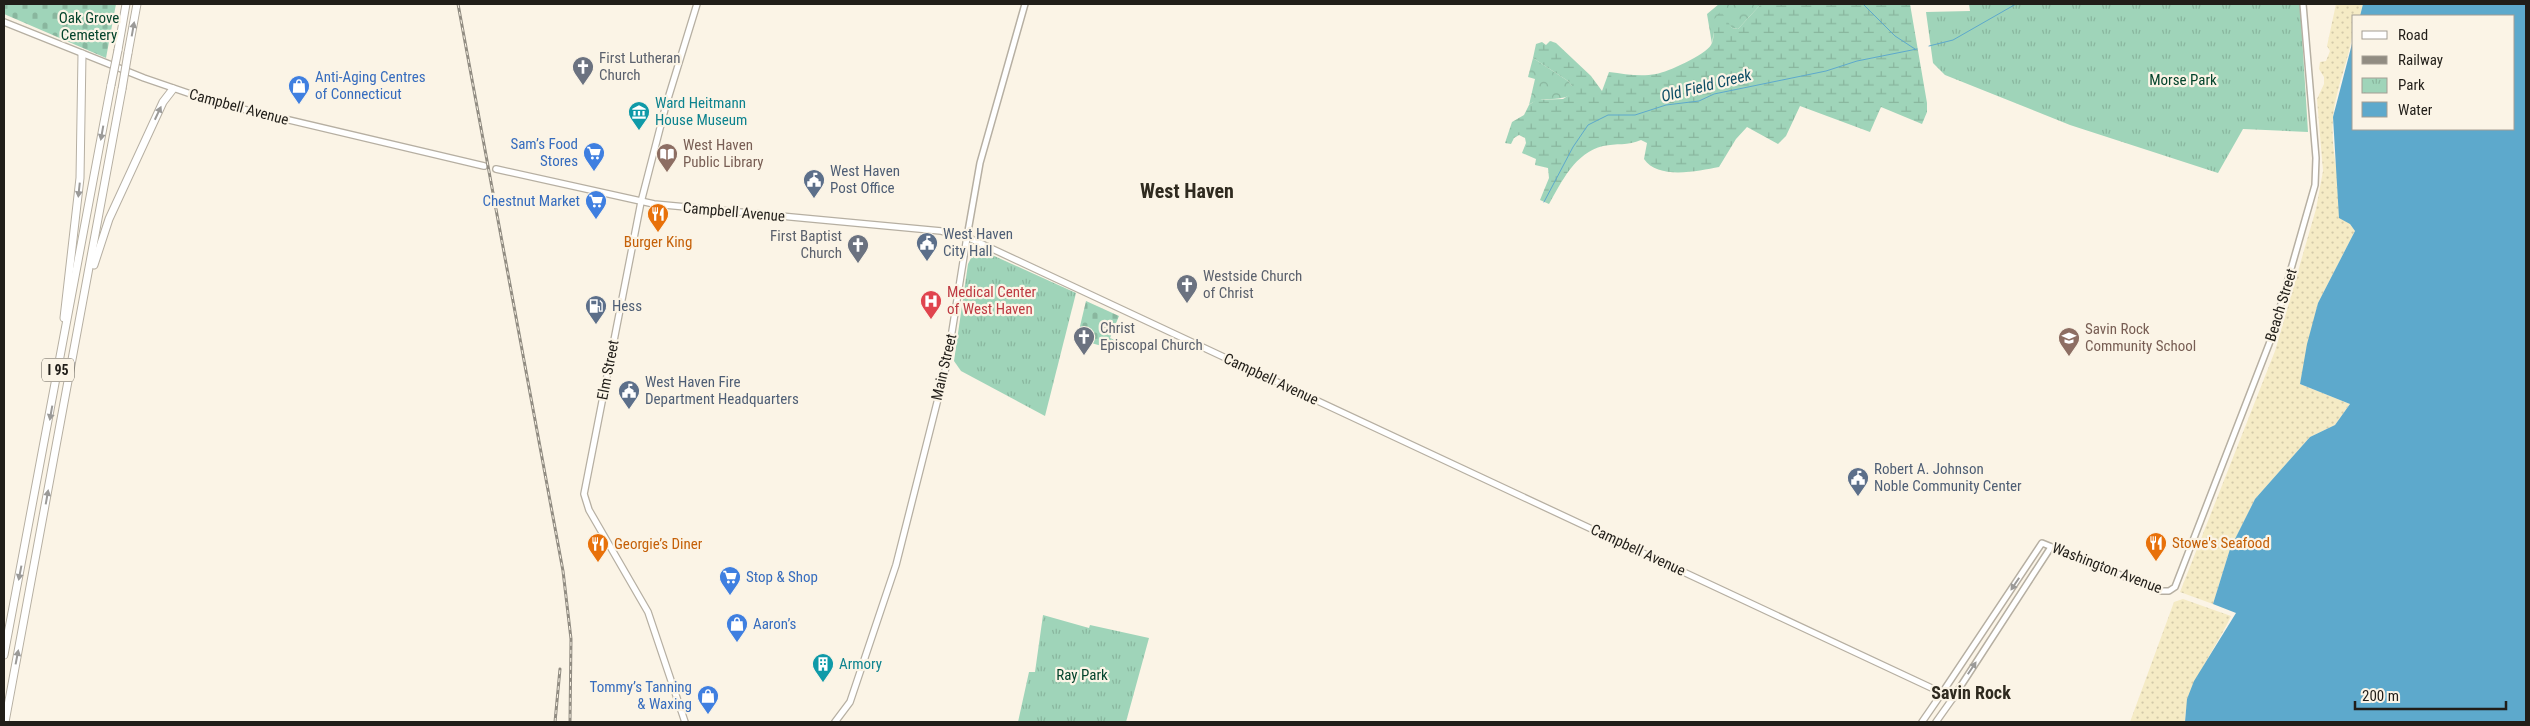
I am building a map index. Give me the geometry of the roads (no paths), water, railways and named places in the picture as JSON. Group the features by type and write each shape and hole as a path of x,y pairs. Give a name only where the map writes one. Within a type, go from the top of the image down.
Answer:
{"highway":[{"name":"I 95","path":"4,655 126,4"},
{"name":"I 95","path":"5,722 137,4"},
{"path":"55,389 80,178 82,54"},
{"path":"76,338 102,234 163,102 173,89"}],"main road":[{"name":"Elm Street","path":"686,722 648,612 589,510 584,494 641,202 666,105 697,4"},
{"name":"Campbell Avenue","path":"4,22 173,89 249,111 484,166"},
{"name":"Campbell Avenue","path":"496,169 641,202 941,231 967,237 1953,698"},
{"name":"Main Street","path":"835,722 850,702 896,565 947,363 967,237"},
{"path":"1922,722 1942,693"},
{"path":"1936,722 1953,698"}],"street":[{"name":"Main Street","path":"967,237 980,163 1025,4"},
{"name":"Beach Street","path":"2172,590 2177,582 2271,339 2315,185 2316,164 2304,4"},
{"name":"Washington Avenue","path":"1942,693 2042,543 2160,591 2172,590"},
{"path":"1953,698 2051,547"}],"water":[{"path":"2363,4 2526,4 2526,722 2185,722 2187,699 2194,681 2236,613 2213,604 2230,549 2255,499 2310,437 2335,425 2350,404 2300,384 2307,344 2318,303 2355,231 2350,224 2339,218 2333,117 2352,44 2352,130 2515,130 2515,15 2360,15"}],"waterway":[{"path":"1863,4 1895,36 1915,49"},
{"name":"Old Field Creek","path":"1929,46 1953,40 2016,4"},
{"name":"Old Field Creek","path":"1544,202 1573,147 1588,125 1608,115 1635,115 1666,105 1699,101 1714,94 1826,71 1857,61 1917,49"}],"railway":[{"path":"458,4 563,571 571,639 570,722"},
{"path":"555,722 560,669"}],"place":[{"name":"First Lutheran Church","path":"583,86"},
{"name":"Anti-Aging Centres of Connecticut","path":"299,105"},
{"name":"Ward Heitmann House Museum","path":"639,131"},
{"name":"Sam’s Food Stores","path":"594,172"},
{"name":"West Haven Public Library","path":"667,173"},
{"name":"West Haven Post Office","path":"814,199"},
{"name":"Chestnut Market","path":"596,220"},
{"name":"Burger King","path":"658,233"},
{"name":"West Haven City Hall","path":"927,262"},
{"name":"First Baptist Church","path":"858,264"},
{"name":"Westside Church of Christ","path":"1187,304"},
{"name":"Medical Center of West Haven","path":"931,320"},
{"name":"Hess","path":"596,325"},
{"name":"Christ Episcopal Church","path":"1084,356"},
{"name":"Savin Rock Community School","path":"2069,357"},
{"name":"West Haven Fire Department Headquarters","path":"629,410"},
{"name":"Robert A. Johnson Noble Community Center","path":"1858,497"},
{"name":"Stowe's Seafood","path":"2156,562"},
{"name":"Georgie’s Diner","path":"598,563"},
{"name":"Stop & Shop","path":"730,596"},
{"name":"Aaron’s","path":"737,643"},
{"name":"Armory","path":"823,683"},
{"name":"Tommy’s Tanning & Waxing","path":"708,715"}],"district":[{"name":"West Haven","path":"1187,191"},
{"name":"Savin Rock","path":"1971,693"}],"park label":[{"name":"Oak Grove Cemetery","path":"89,26"},
{"name":"Morse Park","path":"2183,80"},
{"name":"Ray Park","path":"1082,675"}]}
